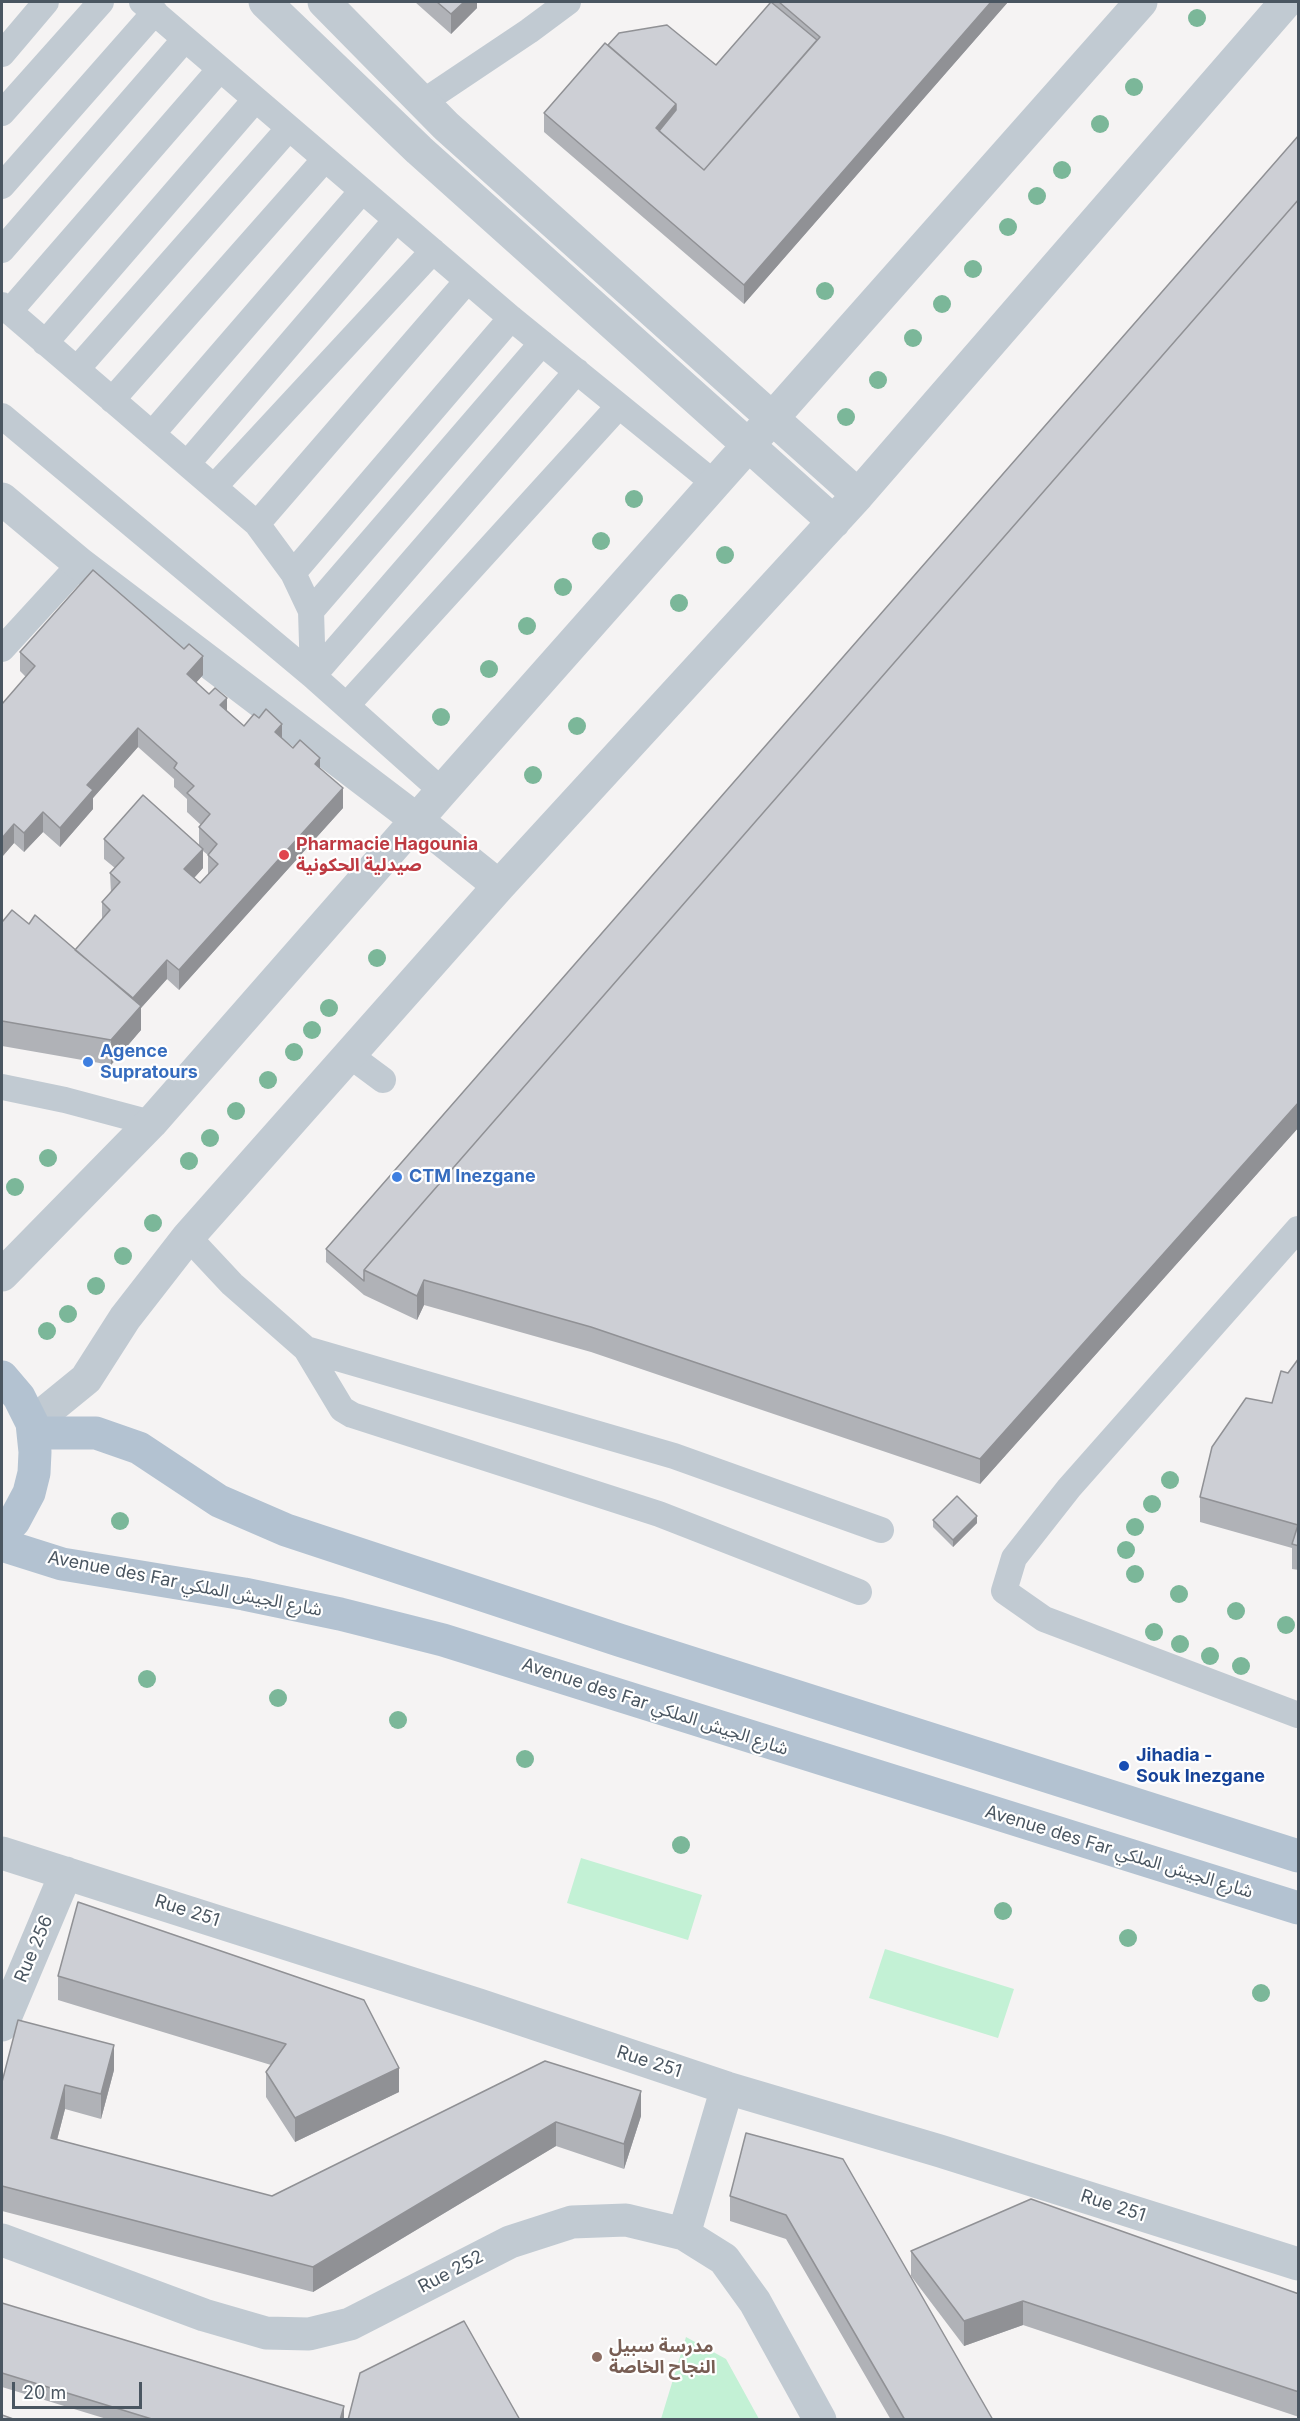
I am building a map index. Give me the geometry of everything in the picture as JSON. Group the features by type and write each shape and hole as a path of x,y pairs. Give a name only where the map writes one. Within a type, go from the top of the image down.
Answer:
{"main road":[{"path":"2,1377 19,1397 32,1428 34,1473 29,1493 14,1521 2,1533"},
{"path":"32,1428 96,1433 139,1448 219,1501 286,1530 630,1644 1299,1856"},
{"name":"Avenue des Far شارع الجيش الملكي","path":"2,1545 62,1564 244,1594 340,1614 443,1640 1299,1908"}],"street":[{"path":"265,2 420,150 834,522"},
{"path":"324,2 446,126 858,495"},
{"path":"2,1275 151,1124 442,791 1141,2"},
{"path":"32,1428 86,1379 125,1318 188,1237 348,1054 499,886 834,522 1286,2"},
{"path":"2,499 80,564 417,820 499,886"},
{"name":"Rue 251","path":"2,1853 478,2005 727,2088 940,2151 1299,2264"},
{"name":"Rue 256","path":"2,2025 66,1873"},
{"path":"684,2234 727,2088"},
{"name":"Rue 252","path":"2,2240 204,2315 266,2333 309,2334 350,2324 510,2242 572,2222 626,2220 684,2234 724,2259 755,2302 820,2420"}],"lane":[{"path":"2,54 46,2"},
{"path":"2,113 101,2"},
{"path":"423,102 568,2"},
{"path":"2,186 148,7 467,281 618,407 714,483"},
{"path":"2,250 185,39"},
{"path":"220,69 5,309 257,524 292,573 311,611 314,676"},
{"path":"45,343 255,99"},
{"path":"420,150 446,126"},
{"path":"77,369 289,128"},
{"path":"112,400 326,159"},
{"path":"152,434 362,191"},
{"path":"187,464 396,220"},
{"path":"214,487 433,251"},
{"path":"257,524 467,281"},
{"path":"292,573 511,318"},
{"path":"311,611 542,343"},
{"path":"314,676 577,371"},
{"path":"347,705 618,407"},
{"path":"2,416 314,676 442,791"},
{"path":"2,649 80,564"},
{"path":"348,1054 383,1080"},
{"path":"2,1087 65,1100 151,1124"},
{"path":"1299,1229 1069,1488 1014,1558 1004,1591 1044,1619 1299,1715"},
{"path":"188,1237 232,1284 306,1349 342,1409 351,1415 659,1514 859,1592"},
{"path":"306,1349 674,1456 881,1530"}],"green space":[{"path":"581,1858 702,1895 688,1940 567,1903"},
{"path":"885,1949 1014,1989 998,2038 869,1998"},
{"path":"686,2337 726,2359 759,2419 661,2419"}],"building":[{"path":"437,2 464,2 451,14"},
{"path":"771,2 817,40 704,170 659,131 676,110 676,104 608,45 619,33 667,25 716,65"},
{"path":"779,2 991,2 744,285 544,113 605,43 676,104 656,128 704,170 820,37"},
{"path":"1299,135 1299,199 364,1270 364,1281 326,1249"},
{"path":"1299,199 1299,1102 980,1459 591,1327 424,1280 417,1296 364,1270"},
{"path":"93,570 184,649 189,644 203,656 187,674 209,694 215,688 227,698 220,705 244,726 254,714 259,718 266,709 282,724 275,732 293,748 300,740 320,758 315,764 343,788 179,970 167,960 133,998 75,950 110,910 102,902 120,882 110,873 124,858 104,839 143,795 203,849 184,869 200,883 218,864 208,855 217,844 199,827 210,814 187,793 194,786 174,768 177,763 138,728 87,785 93,790 60,828 43,812 24,833 14,824 2,838 2,704 35,666 20,652"},
{"path":"12,910 29,924 35,915 141,1006 111,1040 2,1021 2,919 3,921"},
{"path":"1299,1358 1299,1546 1292,1544 1298,1525 1200,1497 1212,1447 1246,1398 1272,1403 1281,1371 1288,1373"},
{"path":"957,1496 977,1516 953,1540 933,1520"},
{"path":"78,1902 364,2000 399,2068 295,2118 266,2072 286,2044 58,1976"},
{"path":"18,2020 114,2045 101,2094 65,2085 51,2138 272,2196 545,2061 641,2091 624,2144 556,2122 313,2267 2,2186 2,2082"},
{"path":"746,2133 843,2159 993,2420 905,2420 786,2215 730,2196"},
{"path":"1031,2199 1299,2294 1299,2392 1023,2301 964,2321 911,2251"},
{"path":"2,2303 344,2406 340,2420 155,2420 2,2373"},
{"path":"464,2321 520,2420 348,2420 360,2373"},
{"path":"2,2415 16,2420 2,2420"}],"place":[{"name":"Pharmacie Hagounia صيدلية الحكونية","path":"284,855"},
{"name":"Agence Supratours","path":"88,1062"},
{"name":"CTM Inezgane","path":"397,1177"},
{"name":"Jihadia - Souk Inezgane","path":"1124,1766"},
{"name":"مدرسة سبيل النجاح الخاصة","path":"597,2357"}]}
